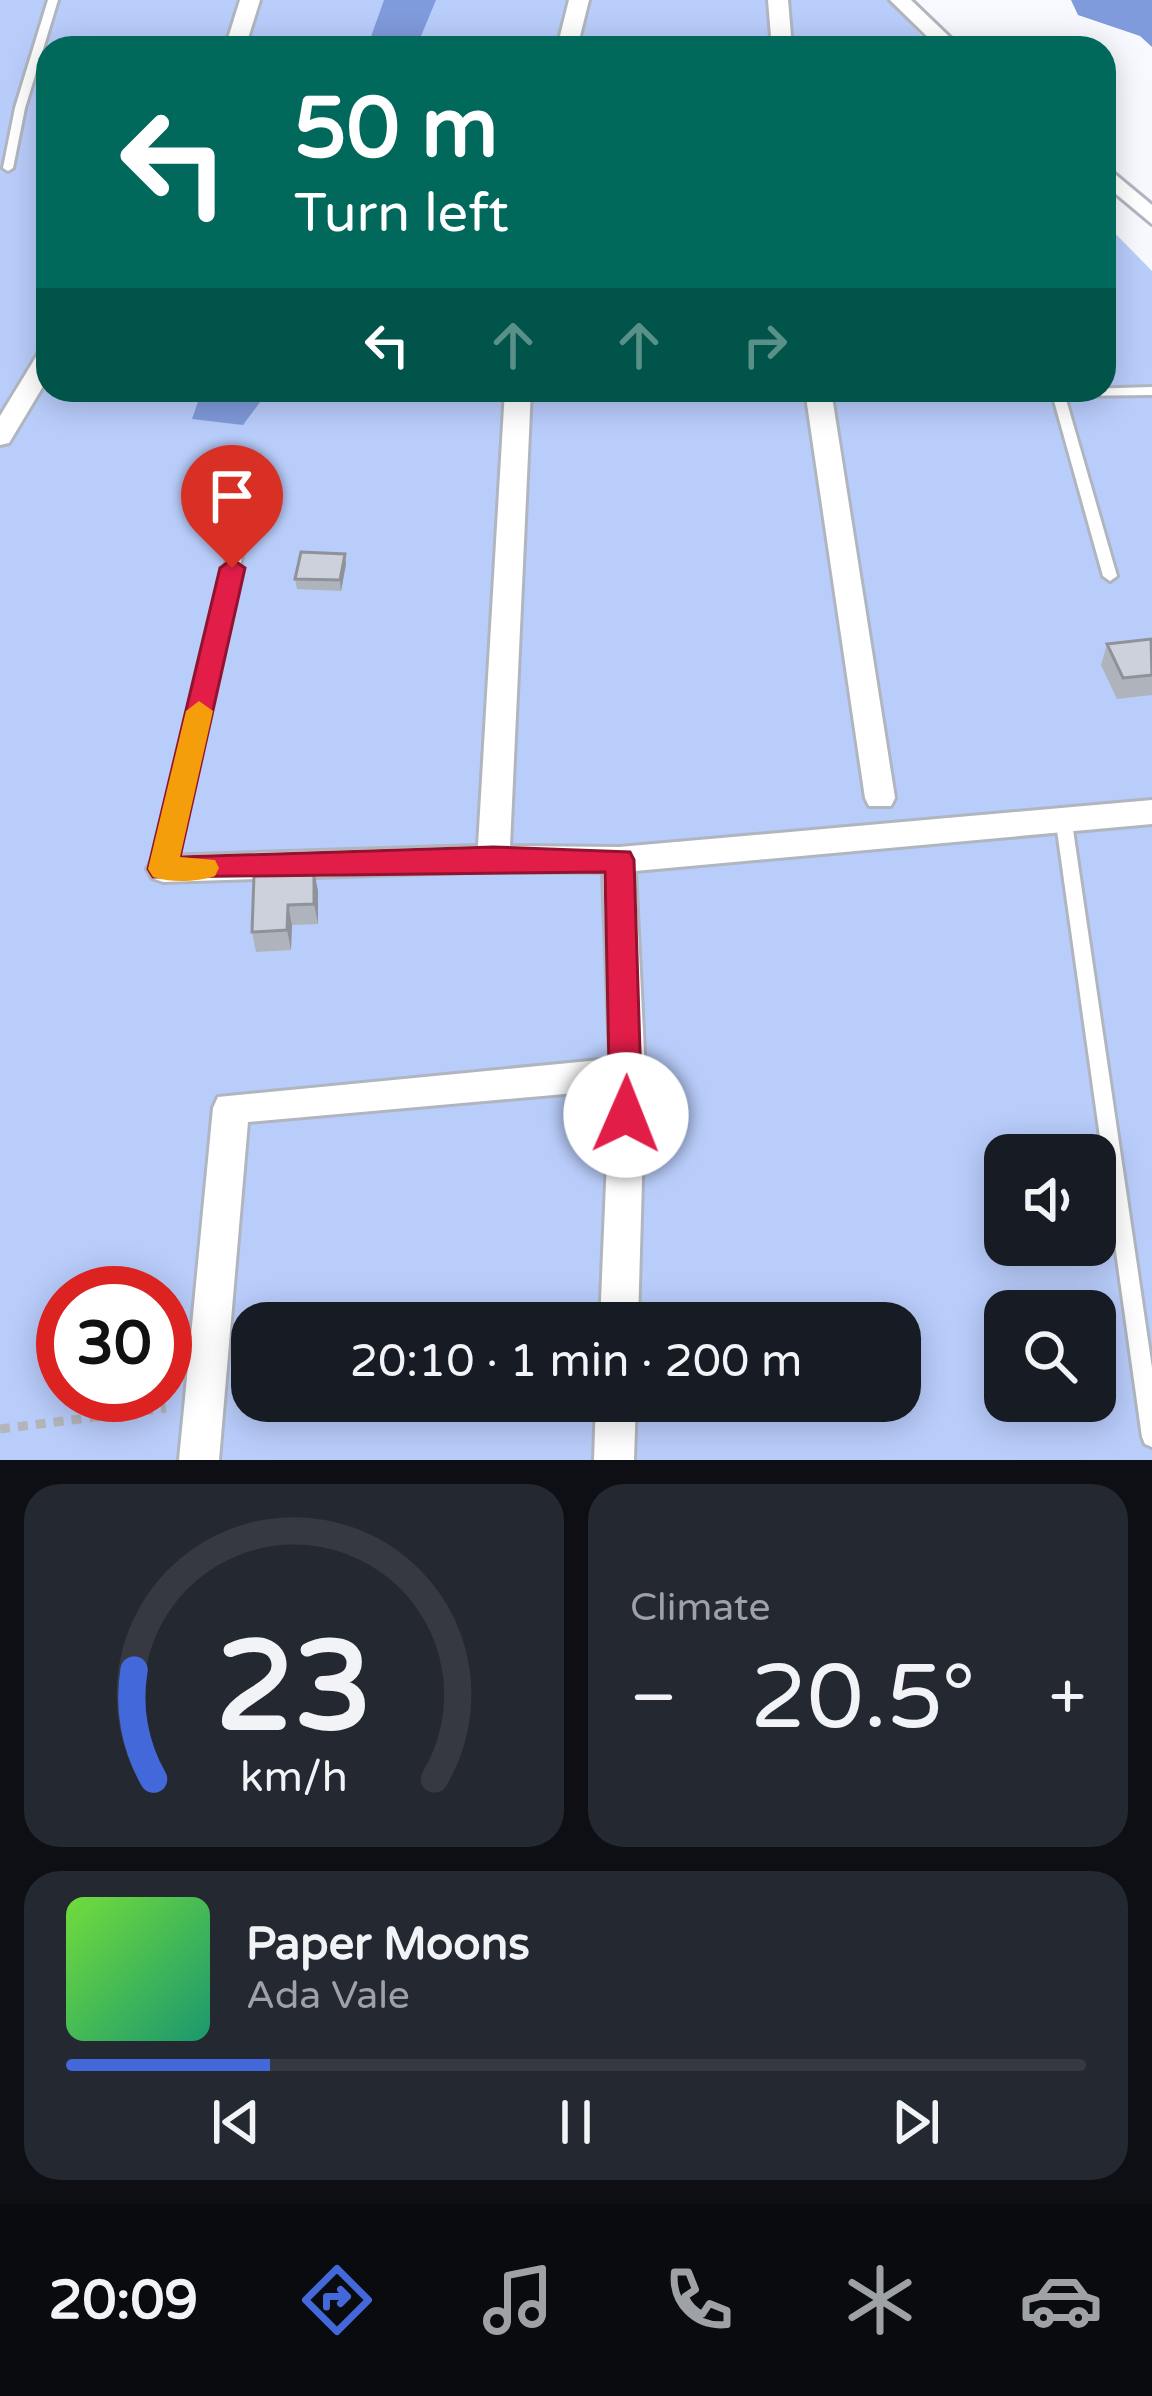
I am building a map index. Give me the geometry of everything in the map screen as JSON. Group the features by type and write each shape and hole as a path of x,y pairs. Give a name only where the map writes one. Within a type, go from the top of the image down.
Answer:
{"street":[{"path":"239,36 250,0"},
{"path":"570,36 579,0"},
{"path":"778,0 781,36"},
{"path":"900,0 938,36"},
{"path":"1116,183 1152,217"},
{"path":"0,437 36,378"},
{"path":"493,858 517,402"},
{"path":"820,402 880,798"},
{"path":"163,869 493,858 620,860 1152,812"},
{"path":"620,860 628,1073 620,1302"},
{"path":"200,1460 231,1108 628,1073"},
{"path":"614,1460 615,1422"}],"lane":[{"path":"43,36 52,0"},
{"path":"8,168 36,61"},
{"path":"1116,392 1152,392"},
{"path":"1060,402 1110,577"},
{"path":"163,869 252,482"},
{"path":"1064,823 1152,1438"}],"path":[{"path":"0,1429 203,1404"}],"shaded area":[{"path":"0,0 888,0 922,36 36,36 36,402 1116,402 1116,234 1152,271 1152,1460 0,1460"},
{"path":"384,0 436,0 421,36 371,36"},
{"path":"1071,0 1152,0 1152,47 1140,36 1078,15"},
{"path":"198,402 260,402 243,425 192,419"}],"building":[{"path":"301,552 345,554 340,580 295,579"},
{"path":"1151,639 1152,675 1123,678 1107,644"},
{"path":"314,871 314,904 288,905 287,930 252,932 254,875"}],"slow traffic":[{"path":"199,711 163,869 204,868"}],"route":[{"path":"232,568 163,869 493,858 620,860 626,1115"}]}
